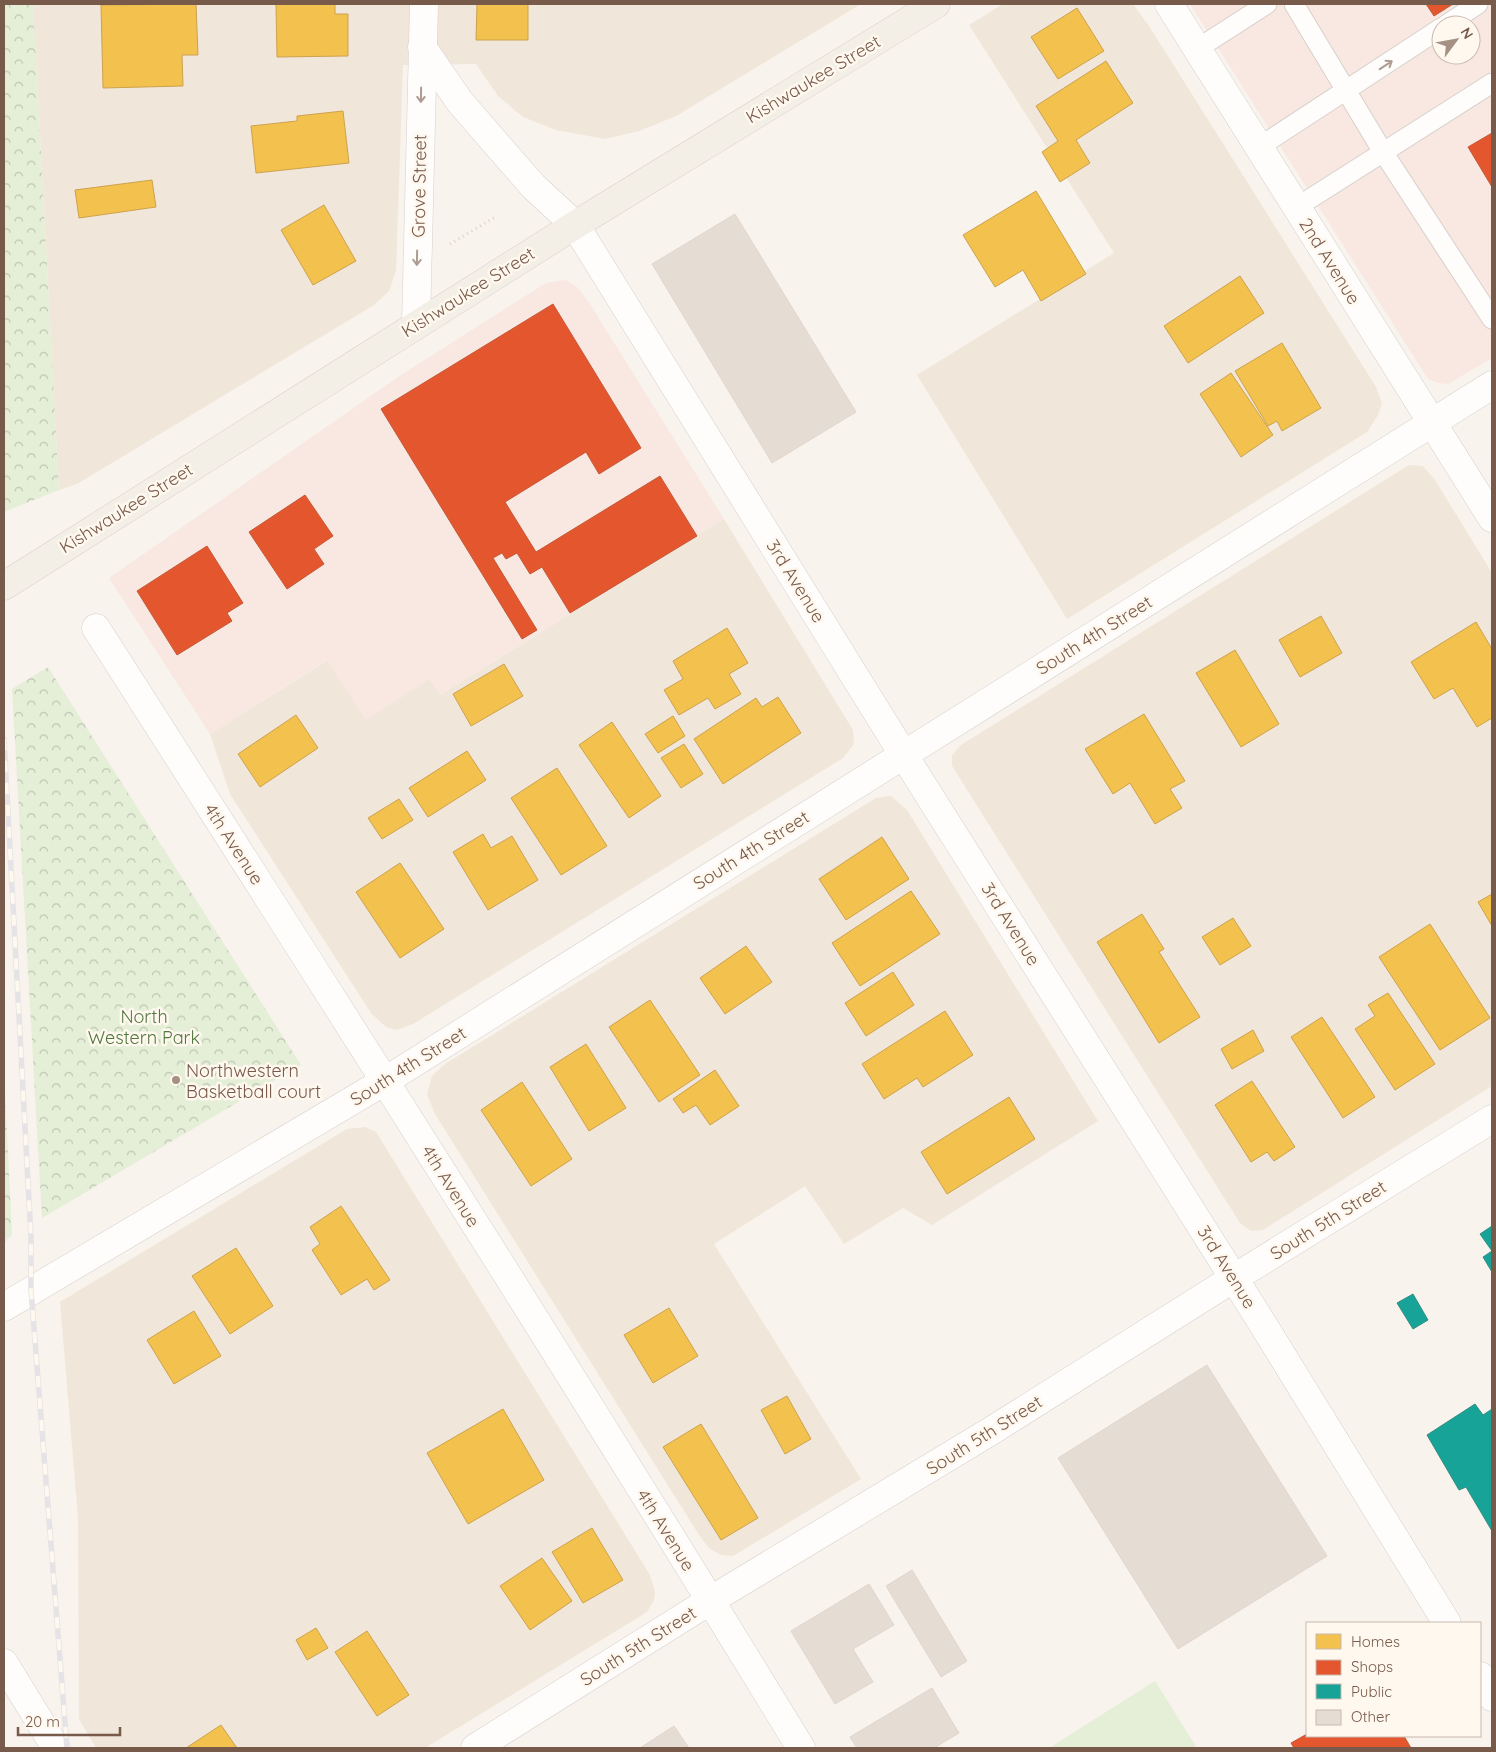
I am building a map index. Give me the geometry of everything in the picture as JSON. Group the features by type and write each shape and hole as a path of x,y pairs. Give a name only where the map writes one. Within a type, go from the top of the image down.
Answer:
{"main road":[{"name":"Kishwaukee Street","path":"4,586 416,324 936,4"}],"street":[{"name":"Grove Street","path":"416,324 424,4"},
{"name":"2nd Avenue","path":"1169,4 1492,518"},
{"path":"422,47 460,102 532,186 575,225"},
{"name":"3rd Avenue","path":"575,225 903,754 1234,1278 1446,1622"},
{"name":"South 4th Street","path":"4,1306 385,1081 1492,385"},
{"name":"4th Avenue","path":"96,628 385,1081 711,1600 801,1748"},
{"name":"South 5th Street","path":"475,1748 711,1600 991,1432 1234,1278 1492,1120"},
{"path":"4,1663 56,1748"},
{"path":"1481,1678 1492,1697"}],"lane":[{"path":"1197,49 1267,4"},
{"path":"1294,4 1383,152 1492,319"},
{"path":"1461,15 1478,4"},
{"path":"1259,147 1431,35"},
{"path":"1296,207 1492,83"}],"path":[{"path":"442,249 497,216"}],"shaded area":[{"path":"33,4 861,4 676,116 639,131 605,139 556,130 523,117 498,96 476,64 403,65 396,271 389,291 374,305 77,484 59,490"},
{"path":"1003,4 1133,4 1149,26 1376,387 1382,403 1378,415 1367,432 1067,619 917,375 1114,253 969,25"},
{"path":"1190,4 1492,4 1492,358 1448,384 1428,379"},
{"path":"566,280 576,286 588,301 724,519 440,695 430,679 366,720 327,660 210,734 109,578 401,375 546,283"},
{"path":"1409,465 1423,466 1435,480 1492,573 1492,1086 1263,1230 1251,1231 1240,1223 952,766 952,755 961,745"},
{"path":"724,519 853,730 854,744 843,758 413,1024 397,1030 386,1027 371,1013 230,794 210,734 328,660 430,679 440,695"},
{"path":"891,796 907,810 1098,1121 932,1225 903,1208 844,1244 805,1186 714,1244 861,1479 733,1556 721,1555 710,1549 701,1538 435,1114 427,1094 432,1076 445,1064 876,798"},
{"path":"365,1127 376,1132 650,1575 655,1592 654,1600 647,1612 425,1748 96,1748 79,1719 78,1518 60,1302 347,1129"}],"green space":[{"path":"4,4 33,4 59,490 4,512"},
{"name":"North Western Park","path":"48,667 301,1065 42,1218 12,689"},
{"path":"4,1071 12,1235 4,1242"},
{"path":"1155,1681 1197,1748 1049,1748"}],"building: Homes":[{"path":"196,4 198,55 182,55 183,86 103,88 101,5"},
{"path":"276,4 335,4 335,14 348,14 348,56 277,57"},
{"path":"477,4 528,4 528,40 476,40"},
{"path":"1077,8 1104,51 1058,79 1031,37"},
{"path":"1106,61 1133,103 1076,140 1090,163 1060,182 1042,152 1058,141 1036,106"},
{"path":"343,111 349,163 256,173 251,126 297,121 297,116"},
{"path":"152,180 156,207 79,218 75,190"},
{"path":"1036,191 1086,274 1041,301 1023,270 995,287 963,235"},
{"path":"324,205 356,261 313,285 281,230"},
{"path":"1240,276 1264,313 1188,363 1164,326"},
{"path":"1282,343 1321,408 1282,431 1277,421 1268,426 1235,371"},
{"path":"1231,373 1273,435 1241,457 1200,394"},
{"path":"1321,616 1342,653 1300,677 1279,640"},
{"path":"1476,622 1492,649 1492,718 1477,727 1453,688 1434,699 1411,662"},
{"path":"727,628 748,663 729,674 741,694 715,709 708,698 679,715 664,690 683,679 673,661"},
{"path":"1235,650 1279,724 1241,747 1196,673"},
{"path":"504,664 523,696 471,726 453,694"},
{"path":"778,697 801,733 723,784 694,739 756,698 762,707"},
{"path":"1144,714 1185,781 1170,789 1182,808 1155,824 1130,783 1113,794 1085,749"},
{"path":"296,715 318,748 260,787 238,754"},
{"path":"673,716 685,736 658,753 645,734"},
{"path":"612,722 661,796 629,818 579,745"},
{"path":"684,744 703,774 681,788 661,758"},
{"path":"467,751 486,780 428,817 409,788"},
{"path":"557,768 607,846 561,875 511,798"},
{"path":"399,799 413,820 382,839 368,818"},
{"path":"483,834 491,848 512,836 538,880 488,910 453,852"},
{"path":"882,837 909,879 846,920 819,879"},
{"path":"400,863 444,929 400,958 356,892"},
{"path":"911,891 940,934 860,986 832,943"},
{"path":"1492,894 1492,926 1478,902"},
{"path":"1142,914 1164,949 1159,952 1200,1017 1159,1043 1097,942"},
{"path":"1233,918 1251,946 1220,965 1202,937"},
{"path":"1430,924 1490,1018 1440,1050 1379,957"},
{"path":"746,946 772,982 725,1014 700,978"},
{"path":"893,972 914,1005 866,1036 845,1003"},
{"path":"1388,993 1435,1064 1395,1090 1355,1029 1375,1016 1368,1005"},
{"path":"650,1000 700,1075 659,1102 609,1027"},
{"path":"945,1011 973,1055 923,1087 917,1078 884,1099 862,1064"},
{"path":"1322,1017 1375,1097 1343,1118 1291,1037"},
{"path":"1253,1030 1264,1051 1232,1069 1221,1049"},
{"path":"586,1044 626,1108 589,1131 550,1067"},
{"path":"715,1070 739,1106 710,1125 696,1105 683,1113 673,1099"},
{"path":"1252,1081 1295,1147 1274,1161 1267,1152 1251,1162 1215,1105"},
{"path":"522,1082 572,1159 531,1186 481,1110"},
{"path":"1009,1097 1035,1139 947,1194 921,1152"},
{"path":"341,1206 390,1280 374,1290 367,1279 341,1295 312,1250 320,1244 310,1227"},
{"path":"236,1248 273,1306 230,1334 192,1276"},
{"path":"669,1308 698,1356 653,1383 624,1335"},
{"path":"194,1311 221,1356 174,1384 147,1340"},
{"path":"787,1396 811,1439 785,1454 761,1410"},
{"path":"503,1409 544,1480 468,1524 427,1453"},
{"path":"701,1424 758,1518 721,1540 663,1447"},
{"path":"592,1528 623,1580 583,1603 552,1552"},
{"path":"542,1558 572,1601 530,1630 500,1586"},
{"path":"316,1628 328,1648 307,1660 296,1640"},
{"path":"367,1631 409,1695 377,1716 335,1652"},
{"path":"221,1725 237,1748 186,1748"}],"building: Shops":[{"path":"1426,4 1453,4 1436,15 1433,15"},
{"path":"1492,133 1492,187 1468,147"},
{"path":"553,304 641,448 599,474 586,452 505,502 536,552 660,476 697,536 570,613 542,567 530,574 517,553 506,559 502,553 493,558 537,630 522,639 381,409"},
{"path":"305,495 333,536 314,549 324,564 287,589 249,532"},
{"path":"207,546 243,603 227,613 232,621 177,655 137,591"},
{"path":"1306,1735 1306,1737 1405,1737 1411,1748 1294,1748 1291,1743"}],"building: Public":[{"path":"1492,1226 1492,1251 1480,1234"},
{"path":"1492,1251 1492,1272 1483,1257"},
{"path":"1413,1294 1428,1320 1413,1329 1397,1303"},
{"path":"1475,1404 1483,1415 1492,1409 1492,1531 1466,1487 1459,1490 1427,1435"}],"building: Other":[{"path":"735,214 856,412 772,463 652,264"},
{"path":"1207,1365 1327,1556 1178,1649 1058,1458"},
{"path":"912,1570 967,1661 941,1677 886,1586"},
{"path":"869,1584 894,1625 853,1649 873,1682 835,1704 791,1631"},
{"path":"932,1688 959,1733 934,1748 857,1748 850,1737"},
{"path":"674,1726 689,1748 640,1748"}],"railway":[{"path":"4,739 31,1238 31,1290 67,1748"}],"place":[{"name":"Northwestern Basketball court","path":"176,1080"}]}
